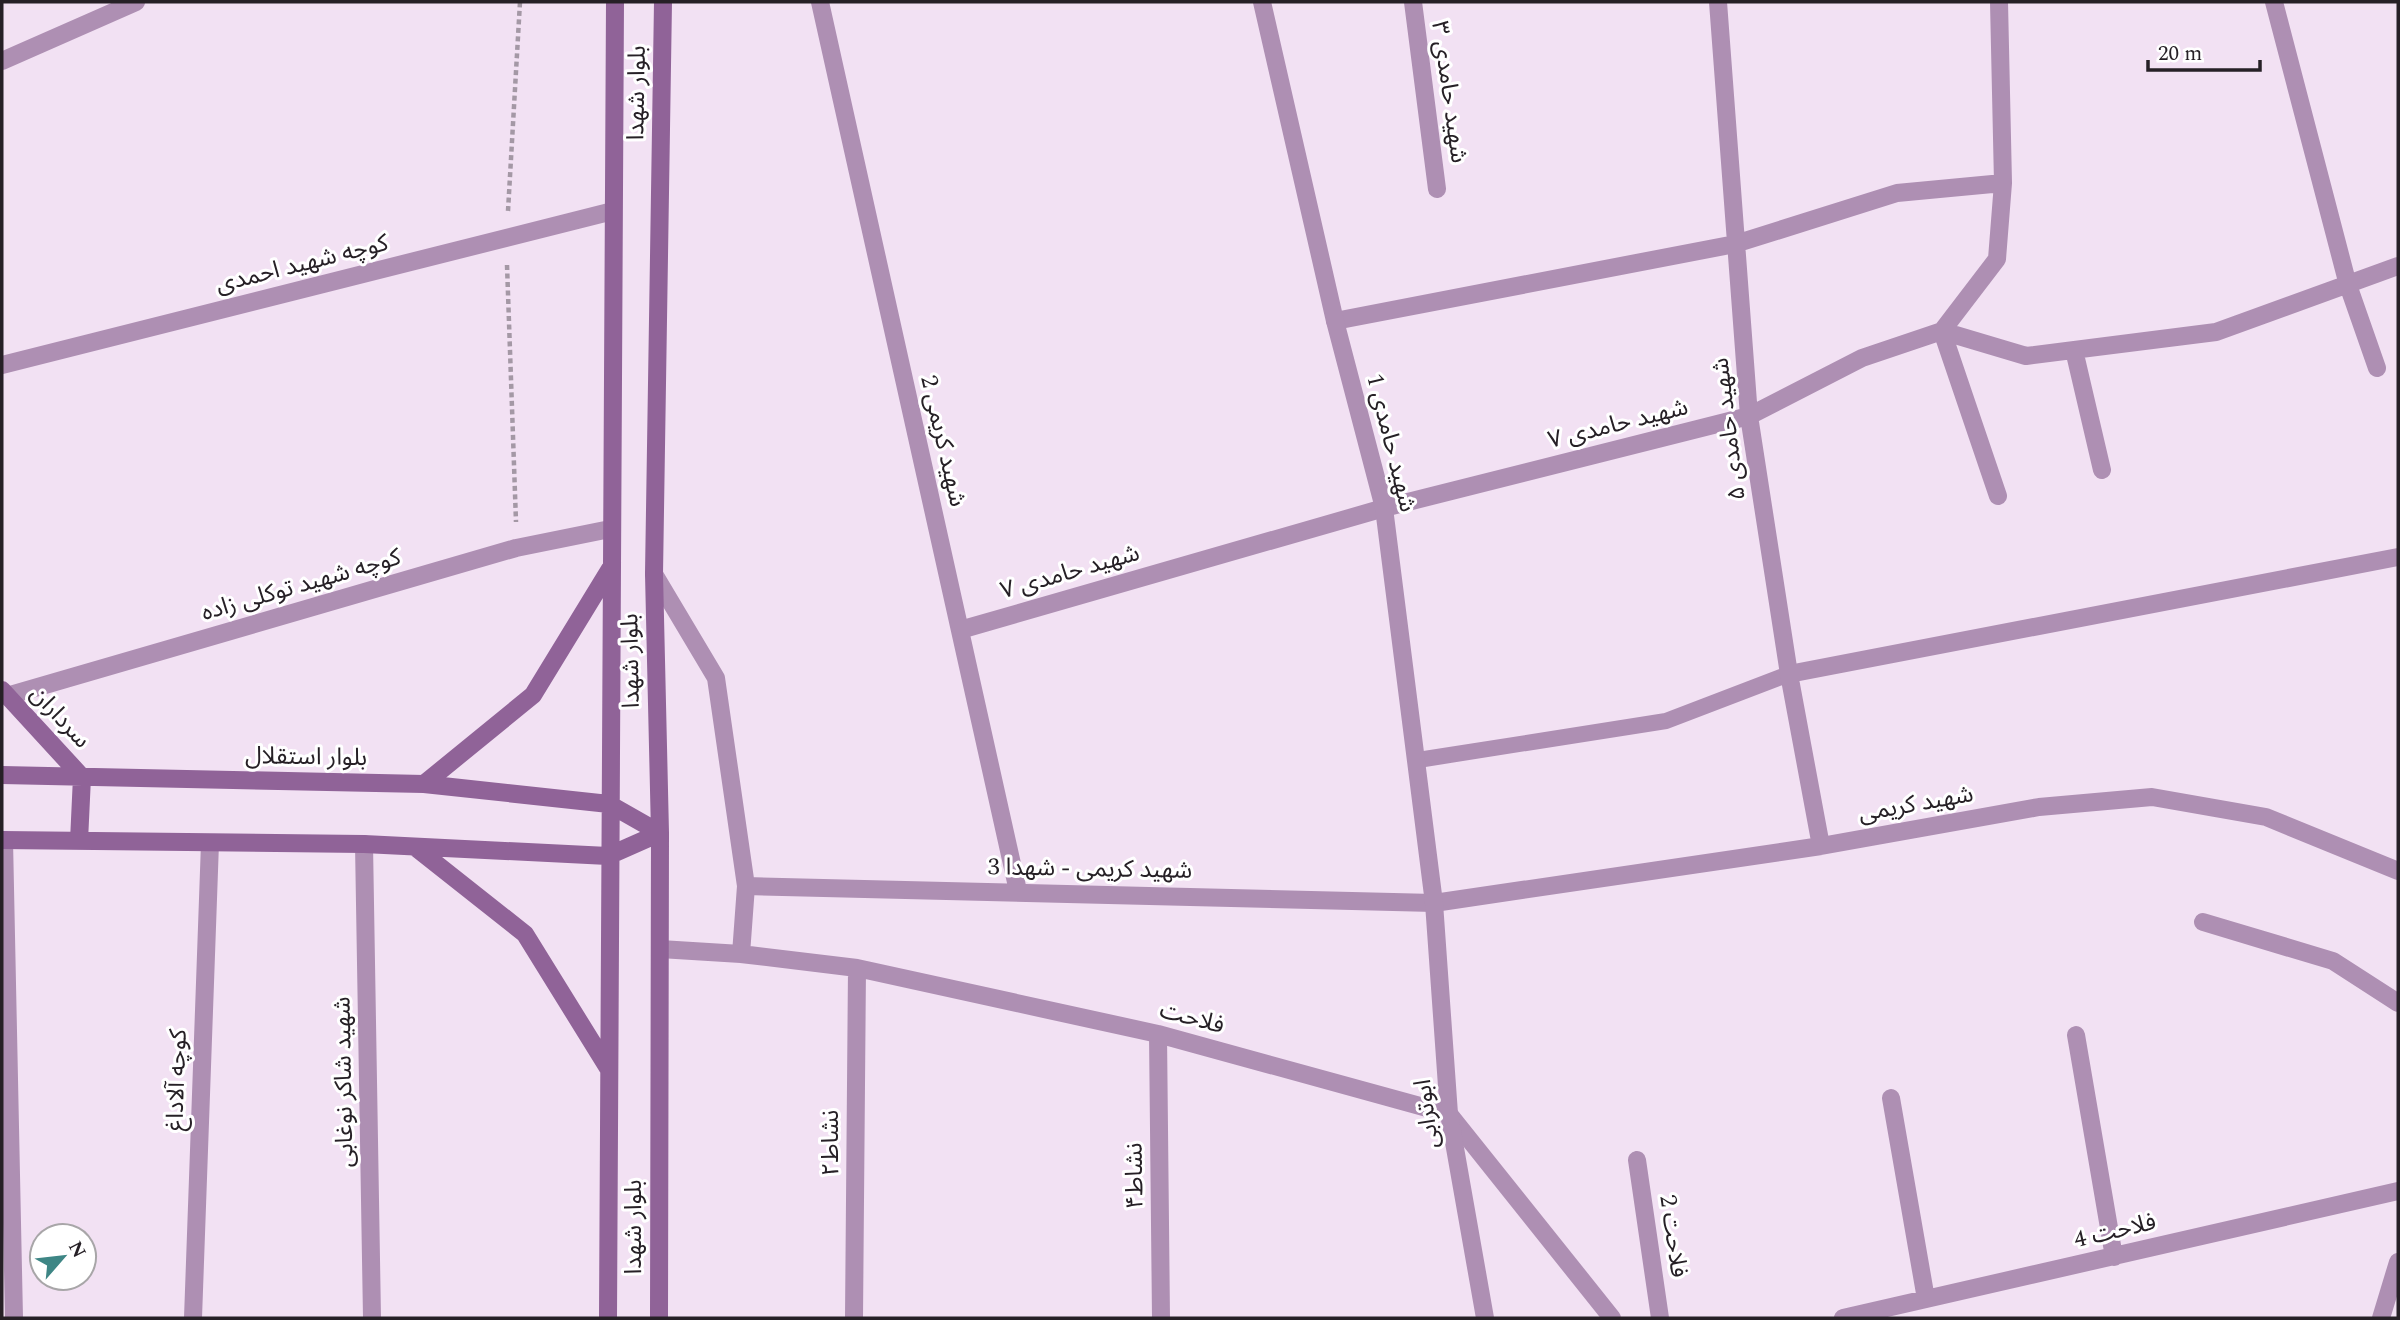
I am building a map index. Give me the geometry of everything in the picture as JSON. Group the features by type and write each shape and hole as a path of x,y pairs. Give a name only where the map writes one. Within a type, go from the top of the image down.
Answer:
{"main road":[{"name":"بلوار شهدا","path":"608,1318 608,856 615,2"},
{"name":"بلوار شهدا","path":"659,1318 660,833 654,574 663,2"},
{"path":"424,784 533,695 610,569"},
{"name":"سرداران","path":"4,693 82,776"},
{"name":"بلوار استقلال","path":"2,775 424,784 609,804"},
{"path":"79,841 82,776"},
{"path":"609,804 660,833"},
{"path":"3,840 364,844 608,856 660,833"},
{"path":"415,847 525,934 608,1068"}],"street":[{"name":"شهيد کريمی 2","path":"820,2 1018,891"},
{"name":"شهيد حامدی 1","path":"1262,2 1335,321 1384,508 1434,903"},
{"name":"شهید حامدی ۳","path":"1413,2 1437,189"},
{"name":"شهید حامدی ۵","path":"1718,2 1749,416 1789,674 1821,846"},
{"path":"1942,331 1997,260 2003,183 1999,2"},
{"path":"2274,2 2348,285 2377,368"},
{"path":"2,61 126,3"},
{"path":"1335,321 1735,244 1897,193 2003,183"},
{"name":"کوچه شهید احمدی","path":"2,365 613,211"},
{"path":"1942,331 2026,356 2216,332 2398,266"},
{"path":"1942,331 1998,496"},
{"name":"شهید حامدی ۷","path":"960,629 1384,508 1749,416 1862,358 1942,331"},
{"path":"2074,350 2102,470"},
{"name":"کوچه شهید توکلی زاده","path":"4,693 516,548 610,529"},
{"path":"1789,674 2398,557"},
{"path":"654,574 716,678 746,886 741,954"},
{"name":"شهید کریمی","path":"1434,903 1821,846 2039,807 2152,797 2266,817 2398,870"},
{"path":"3,840 15,1318"},
{"name":"کوچه آلاداغ","path":"193,1318 209,843"},
{"name":"شهید شاکر نوغابی","path":"364,844 372,1318"},
{"name":"شهيد کريمی - شهدا 3","path":"746,886 1434,903"},
{"name":"ابوترابی","path":"1434,903 1449,1114 1485,1318"},
{"path":"2203,922 2333,961 2398,1003"},
{"name":"فلاحت","path":"660,949 741,954 857,968 1158,1034 1449,1114"},
{"name":"نشاط۲","path":"854,1318 857,968"},
{"name":"نشاط۴","path":"1158,1034 1161,1318"},
{"path":"2076,1035 2114,1257"},
{"path":"1891,1098 1926,1299"},
{"path":"1449,1114 1612,1318"},
{"name":"فلاحت 2","path":"1637,1160 1660,1318"},
{"name":"فلاحت 4","path":"1843,1318 2398,1191"},
{"path":"2381,1318 2398,1262"}],"lane":[{"path":"1418,760 1666,721 1789,674"}],"path":[{"path":"516,548 507,238 520,2"}]}
